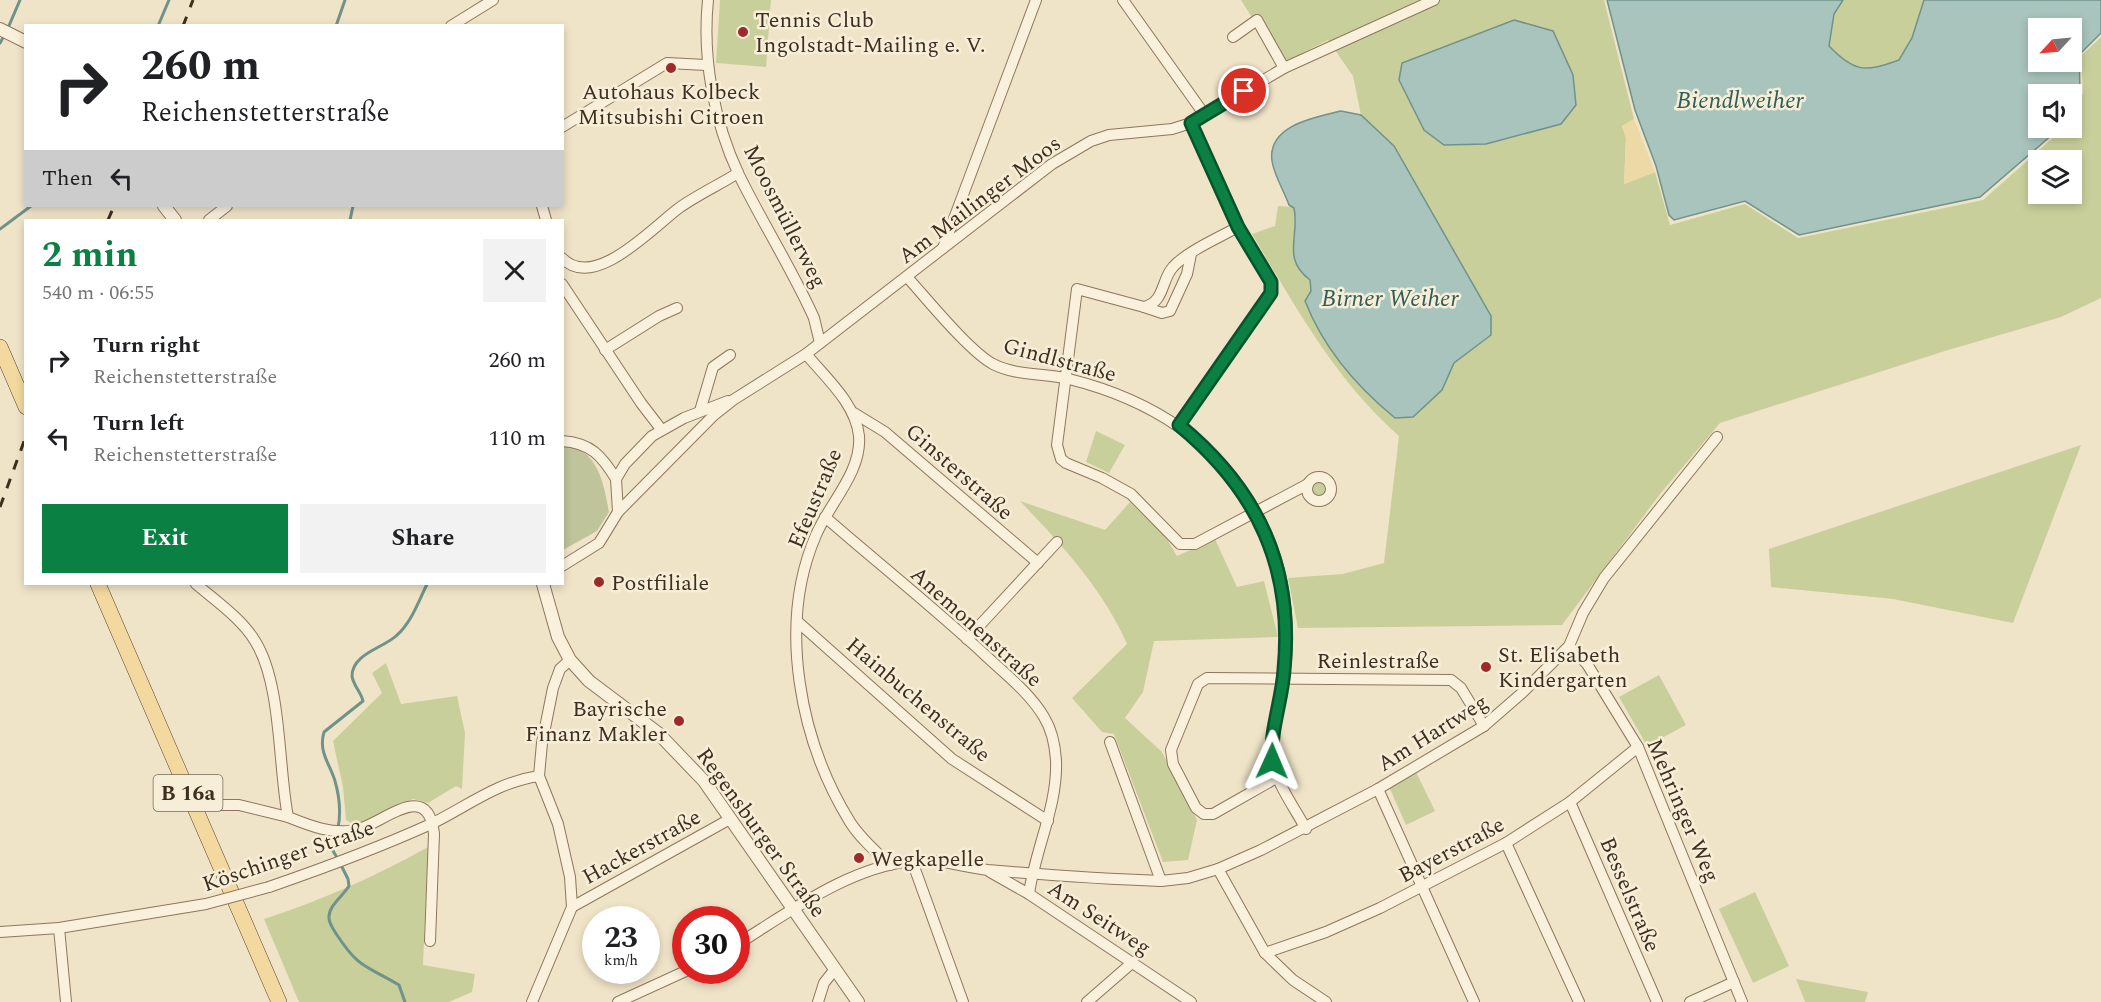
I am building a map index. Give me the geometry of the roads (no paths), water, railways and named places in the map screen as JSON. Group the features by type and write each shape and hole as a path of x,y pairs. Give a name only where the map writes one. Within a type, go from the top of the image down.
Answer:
{"main road":[{"path":"0,347 24,402"},
{"name":"B 16a","path":"98,585 279,1002"}],"street":[{"path":"454,24 493,0"},
{"name":"Moosmüllerweg","path":"708,0 706,65 721,123 738,173 803,293 814,318 820,343"},
{"path":"942,248 1036,0"},
{"path":"1123,0 1203,114"},
{"name":"Am Mailinger Moos","path":"564,565 583,556 599,543 618,512 683,444 733,400 806,354 1052,165 1091,141 1108,135 1166,130 1191,123 1284,68 1434,0"},
{"path":"1233,37 1257,20 1284,68"},
{"path":"0,28 24,41"},
{"path":"564,126 667,63 706,65"},
{"path":"1179,425 1271,293 1271,282 1238,227 1191,123"},
{"path":"564,263 588,269 601,265 621,254 680,207 738,173"},
{"path":"165,207 174,219"},
{"path":"210,219 225,207"},
{"path":"1144,307 1157,300 1173,267 1238,227"},
{"path":"1191,254 1187,274 1170,310 1162,313 1077,289 1057,445 1061,459 1131,494 1180,544 1195,544 1308,484"},
{"name":"Gindlstraße","path":"907,277 976,350 993,363 1010,370 1065,378 1107,389 1147,406 1179,425 1220,462 1255,511 1271,545 1281,579 1287,642 1284,679 1271,739 1272,761 1306,829"},
{"path":"564,287 661,429 674,427 678,429 683,444"},
{"path":"605,350 659,316 677,308"},
{"path":"806,354 854,413"},
{"path":"700,411 713,367 730,355"},
{"name":"Am Mailinger Moos","path":"616,479 625,464 661,429 700,411 733,400"},
{"name":"Efeustraße","path":"854,413 859,438 854,463 809,553 798,622 799,688 821,762 851,823 890,865"},
{"name":"Ginsterstraße","path":"854,413 885,432 1038,563"},
{"name":"Am Hartweg","path":"750,937 815,895 890,865 912,861 949,861 985,869 1161,881 1188,878 1218,869 1306,829 1484,726 1522,693 1569,646 1583,613 1604,578 1717,436"},
{"path":"564,441 578,442 593,448 616,479 618,512"},
{"name":"Anemonenstraße","path":"825,517 967,639 1030,697 1044,717 1053,736 1056,762 1048,821 1031,872 1029,894"},
{"path":"967,639 1057,542"},
{"path":"198,585 248,631 264,658 273,704 288,817"},
{"name":"Regensburger Straße","path":"543,585 558,637 570,660 589,681 658,733 688,762 858,1002"},
{"name":"Hainbuchenstraße","path":"798,622 952,759 1048,821"},
{"name":"Mehringer Weg","path":"1569,646 1587,664 1638,747 1742,1002"},
{"path":"532,1002 572,908 570,877 558,824 539,776 553,688 560,669 570,660"},
{"path":"1278,777 1213,814 1204,814 1196,808 1173,764 1171,750 1198,684 1207,678 1284,679"},
{"name":"Reinlestraße","path":"1284,679 1451,680 1461,688 1484,726"},
{"path":"1110,742 1161,881"},
{"name":"Bayerstraße","path":"1265,953 1326,932 1506,843 1570,802 1638,747"},
{"name":"Köschinger Straße","path":"0,932 59,928 206,904 269,887 324,868 433,823 500,786 539,776"},
{"path":"1378,789 1474,1002"},
{"name":"Besselstraße","path":"1570,802 1657,1002"},
{"path":"213,805 239,805 328,830 346,831 366,827 409,806 419,807 427,812 433,823 430,941"},
{"name":"Hackerstraße","path":"572,908 730,819"},
{"path":"1506,843 1579,1002"},
{"path":"912,861 963,1002"},
{"name":"Am Seitweg","path":"985,869 1029,894 1191,1002"},
{"path":"1218,869 1265,953 1293,980 1326,1002"},
{"path":"59,928 66,1002"},
{"path":"1087,1002 1133,962"},
{"path":"818,1002 824,983 835,969"},
{"path":"618,1002 672,977"},
{"path":"1690,1002 1734,982"}],"water":[{"name":"Biendlweiher","path":"1607,0 1843,0 1834,14 1829,46 1846,61 1861,68 1869,68 1899,60 1912,38 1924,0 2101,0 2101,33 2082,52 2082,18 2028,18 2028,72 2079,72 2080,84 2028,84 2028,138 2048,138 2034,150 2028,150 2028,156 1980,197 1799,235 1745,201 1674,220 1669,215 1656,166 1635,110"},
{"path":"1514,20 1553,31 1573,75 1576,105 1561,124 1486,144 1444,145 1424,130 1399,80 1402,63"},
{"name":"Birner Weiher","path":"1341,111 1361,115 1394,146 1491,316 1491,335 1454,363 1442,390 1413,417 1395,418 1367,393 1342,365 1312,318 1305,301 1311,291 1310,280 1296,264 1293,247 1294,208 1289,205 1275,172 1272,161 1273,149 1277,139 1295,125"}],"waterway":[{"path":"8,28 20,0"},
{"path":"159,24 169,0"},
{"path":"337,24 345,0"},
{"path":"0,43 5,34"},
{"path":"0,229 30,207"},
{"path":"350,219 353,207"},
{"path":"338,828 338,798 335,781 322,746 324,732 363,701 352,676 353,668 362,657 401,631 414,612 427,585"},
{"path":"337,834 333,851 338,859"},
{"path":"341,865 349,886 331,909 329,914 331,925 358,961 399,985 405,1002"}],"railway":[{"path":"184,24 193,0"},
{"path":"108,219 114,207"},
{"path":"0,507 24,441"}],"place":[{"name":"Tennis Club Ingolstadt-Mailing e. V.","path":"743,32"},
{"name":"Autohaus Kolbeck Mitsubishi Citroen","path":"671,68"},
{"name":"Postfiliale","path":"599,582"},
{"name":"St. Elisabeth Kindergarten","path":"1486,667"},
{"name":"Bayrische Finanz Makler","path":"679,721"},
{"name":"Wegkapelle","path":"859,858"}]}
